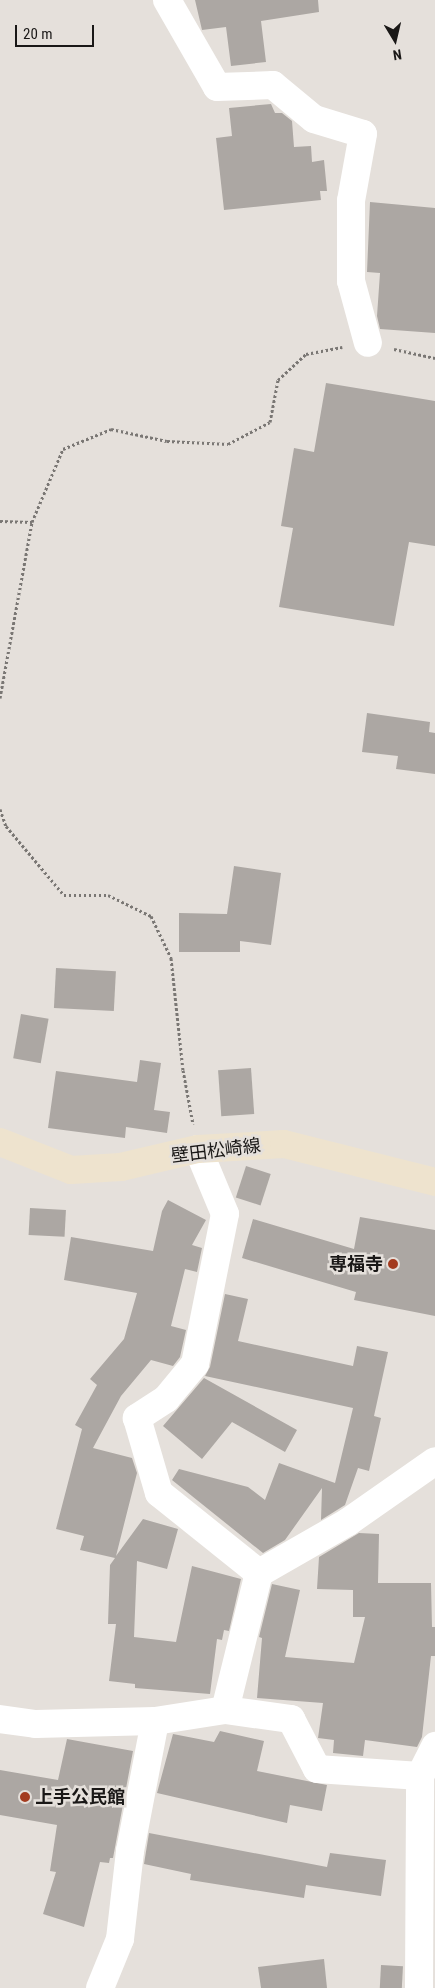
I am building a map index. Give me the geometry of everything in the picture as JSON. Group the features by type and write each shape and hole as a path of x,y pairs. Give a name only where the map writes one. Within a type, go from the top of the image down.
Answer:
{"main road":[{"name":"壁田松崎線","path":"0,1142 71,1170 121,1167 198,1149 284,1144 435,1182"}],"street":[{"path":"167,0 217,87 273,84 314,119 363,134 351,201 351,281 368,343"},
{"path":"198,1149 225,1214 195,1364 166,1400 137,1418 159,1493 259,1573"},
{"path":"225,1710 259,1573 348,1522 435,1461"},
{"path":"0,1719 36,1724 156,1721 225,1710 291,1719 317,1769 420,1776"},
{"path":"100,1988 120,1939 130,1851 156,1721"},
{"path":"419,1988 420,1776 435,1746"}],"path":[{"path":"0,698 32,522 63,449 111,429 167,441 228,444 270,422 278,380 306,354 368,343 435,358"},
{"path":"0,522 32,522"},
{"path":"0,809 6,826 64,895 108,895 150,916 171,958 183,1070 198,1149"}],"building":[{"path":"195,0 318,0 319,12 261,21 266,62 231,66 226,27 202,30"},
{"path":"271,104 275,113 282,113 292,121 294,147 311,146 312,162 324,160 327,191 320,191 321,200 224,210 216,138 232,136 229,108"},
{"path":"370,202 435,208 435,333 380,329 377,316 380,273 367,272"},
{"path":"326,383 435,401 435,546 409,542 394,626 279,607 293,528 281,526 294,448 314,452"},
{"path":"367,713 430,722 429,732 435,733 435,774 396,769 398,756 362,752"},
{"path":"234,866 281,873 271,945 240,941 240,952 179,952 179,913 227,914"},
{"path":"56,968 116,971 114,1011 54,1008"},
{"path":"21,1014 49,1019 41,1063 13,1058"},
{"path":"140,1060 161,1063 154,1110 170,1112 167,1133 126,1127 125,1138 48,1128 56,1071 137,1082"},
{"path":"251,1068 254,1114 221,1116 218,1070"},
{"path":"246,1166 271,1174 261,1205 236,1197"},
{"path":"168,1200 206,1220 192,1245 202,1248 197,1272 185,1269 171,1326 186,1330 180,1357 173,1366 151,1360 121,1396 93,1448 132,1458 137,1473 116,1556 143,1519 178,1529 167,1569 137,1561 134,1637 176,1642 192,1566 241,1579 229,1631 224,1630 222,1640 217,1639 210,1694 135,1688 135,1684 109,1681 116,1624 108,1624 110,1565 115,1558 80,1550 84,1536 56,1529 82,1429 75,1425 97,1385 90,1379 124,1339 137,1293 64,1280 71,1237 153,1251 162,1211"},
{"path":"30,1208 66,1210 65,1237 29,1235"},
{"name":"専福寺","path":"360,1217 435,1230 435,1316 354,1300 356,1292 242,1258 253,1219 354,1249"},
{"path":"225,1294 248,1299 238,1341 353,1366 357,1346 388,1352 374,1416 381,1418 369,1471 358,1468 345,1505 321,1520 322,1488 285,1540 263,1553 172,1480 179,1469 248,1487 265,1500 279,1463 335,1483 353,1408 205,1376 210,1367"},
{"path":"204,1378 297,1430 285,1452 232,1422 202,1459 163,1426"},
{"path":"359,1533 379,1534 378,1583 431,1583 432,1627 435,1627 435,1656 431,1656 422,1737 417,1747 365,1740 363,1756 333,1753 334,1740 318,1738 323,1703 257,1698 262,1638 259,1637 272,1584 300,1590 285,1657 354,1663 365,1617 353,1617 353,1590 317,1589 319,1557"},
{"path":"220,1731 264,1741 257,1771 327,1785 322,1811 290,1805 287,1823 157,1793 173,1734 214,1742"},
{"path":"67,1739 133,1751 113,1858 110,1858 109,1863 100,1862 84,1927 43,1914 56,1872 50,1871 57,1825 0,1815 0,1770 58,1780"},
{"path":"149,1833 327,1867 330,1853 386,1860 381,1896 306,1885 304,1898 190,1880 191,1874 144,1864"},
{"path":"324,1959 327,1988 261,1988 258,1967"},
{"path":"381,1965 403,1966 402,1988 380,1988"}],"place":[{"name":"専福寺","path":"393,1264"},
{"name":"上手公民館","path":"25,1797"}]}
